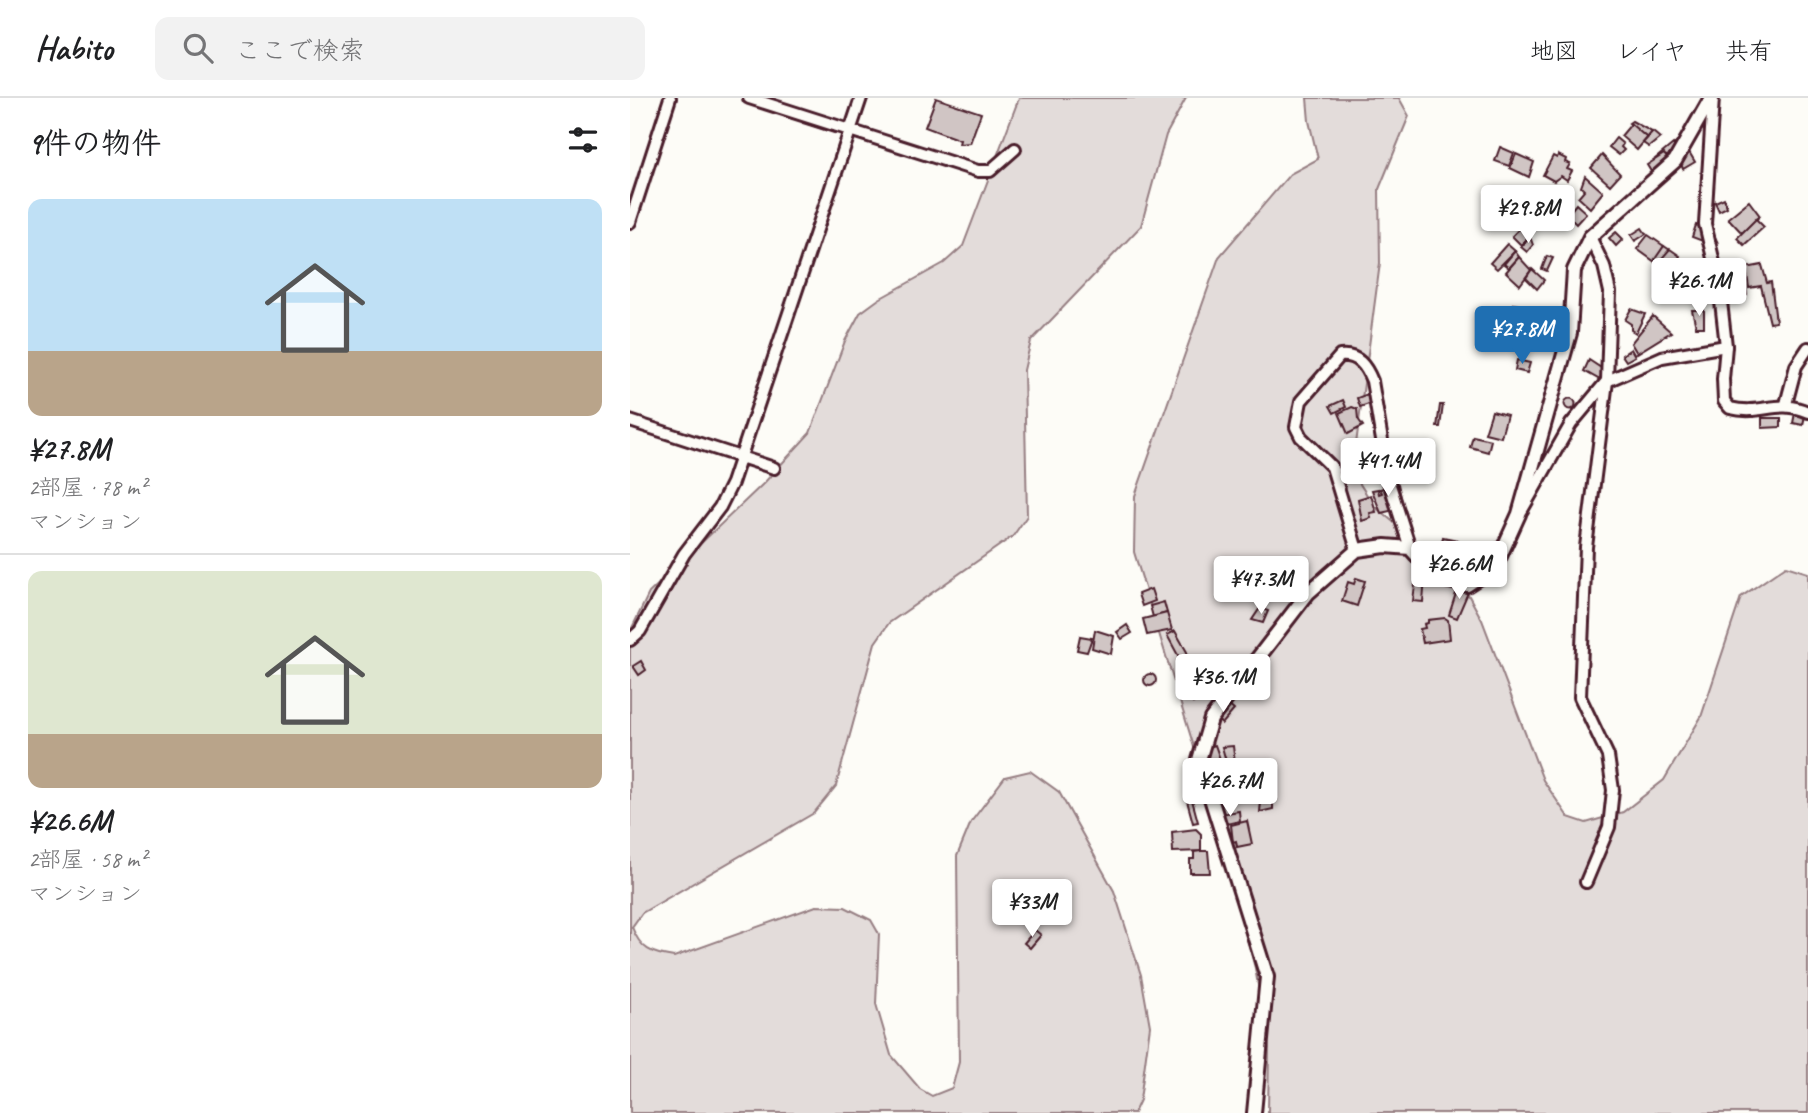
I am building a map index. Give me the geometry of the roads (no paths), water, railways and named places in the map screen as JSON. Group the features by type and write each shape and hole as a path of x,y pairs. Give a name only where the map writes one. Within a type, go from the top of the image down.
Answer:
{"street":[{"path":"630,222 670,98"},
{"path":"749,98 978,171 990,170 1016,149"},
{"path":"630,640 640,631 684,555 720,507 743,458 861,98"},
{"path":"1519,514 1570,333 1574,270 1590,237 1675,161 1712,98"},
{"path":"1712,98 1705,224 1719,284 1726,345 1724,401 1730,408 1760,411 1786,404 1808,412"},
{"path":"1586,882 1609,827 1613,790 1608,756 1580,697 1586,547 1607,382 1610,292 1604,266 1590,237"},
{"path":"1357,550 1332,467 1301,437 1296,428 1301,401 1340,356 1348,355 1357,359 1366,368 1372,381 1389,482 1410,548 1437,578 1466,584 1495,567 1519,514 1571,424 1607,382 1662,357 1726,345"},
{"path":"1786,404 1796,366 1808,348"},
{"path":"630,421 774,468"},
{"path":"1254,1113 1267,977 1199,760 1211,719 1308,593 1357,550 1385,546 1410,548"}]}
